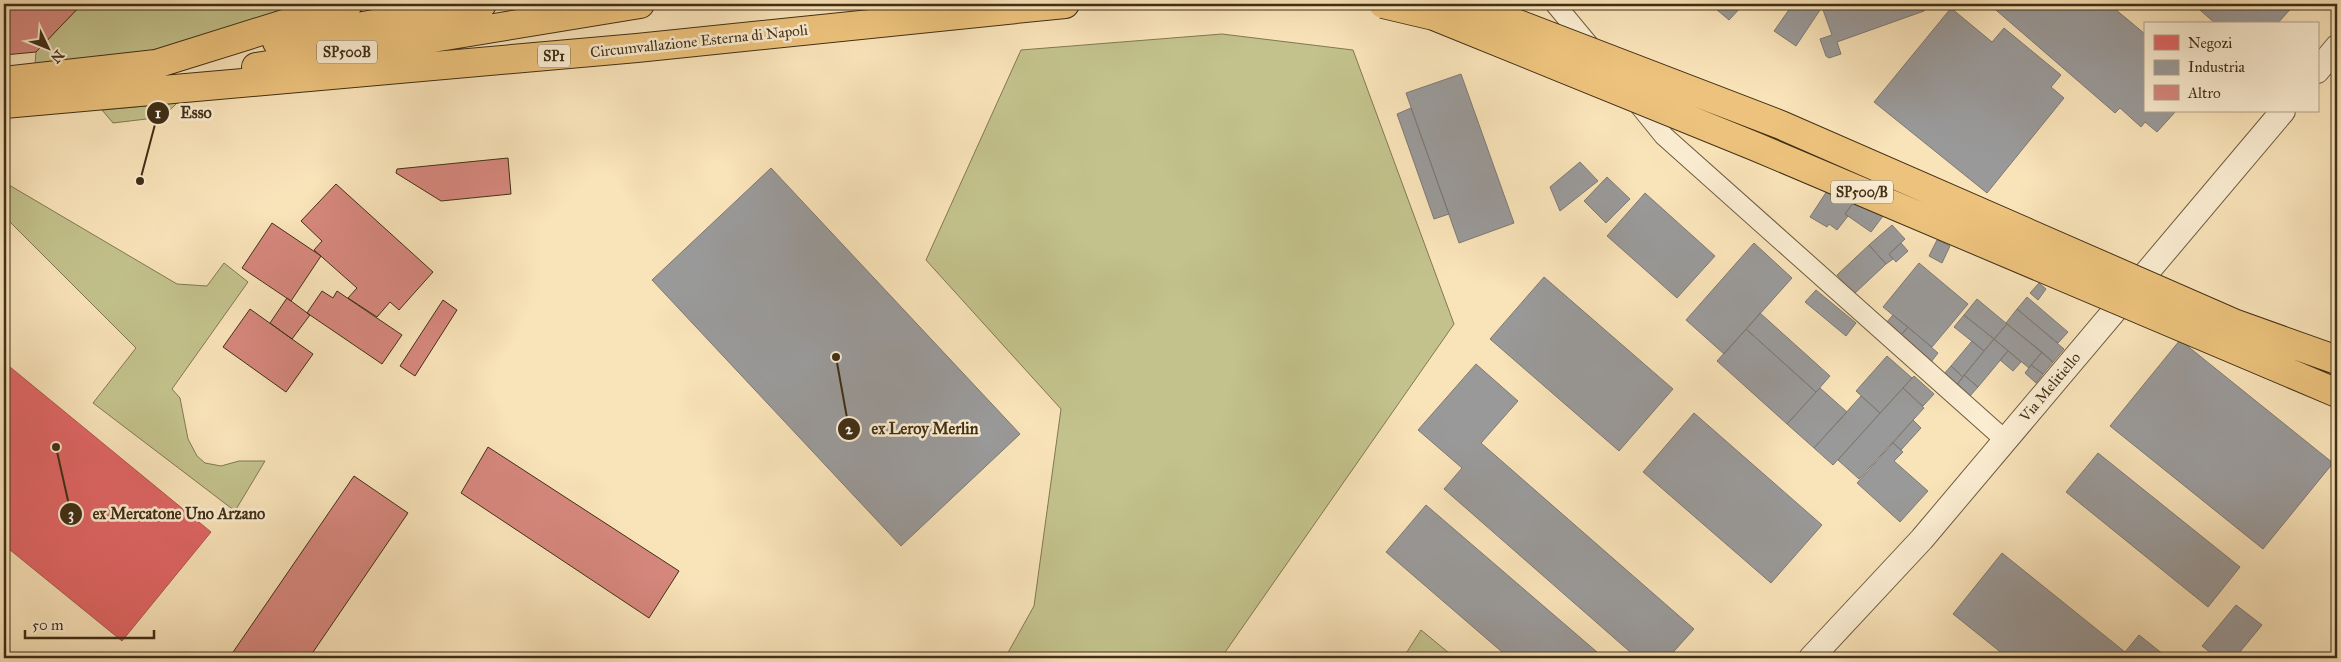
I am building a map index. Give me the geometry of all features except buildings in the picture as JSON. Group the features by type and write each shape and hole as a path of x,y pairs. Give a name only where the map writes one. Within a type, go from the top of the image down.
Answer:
{"highway":[{"path":"4,81 156,64 348,4"},
{"name":"SP500B","path":"156,64 482,4"},
{"name":"Circumvallazione Esterna di Napoli","path":"4,104 320,78 1065,4"},
{"name":"SP500/B","path":"1383,4 1434,16 1745,142 2337,393"},
{"name":"SP500/B","path":"1466,4 1781,125 2236,324 2337,360"},
{"name":"SP500B","path":"79,97 627,5"}],"street":[{"path":"1555,4 1664,136 2006,440"},
{"path":"2318,70 2337,47"},
{"name":"Via Melitiello","path":"1811,658 1922,539 2282,112"}],"shaded area":[{"path":"82,4 318,4 253,26 145,52 35,64 36,52"},
{"path":"1222,34 1353,50 1454,324 1221,658 1005,658 1034,606 1061,409 926,260 1021,50"},
{"path":"177,103 163,117 113,123 102,110"},
{"path":"4,182 177,284 207,286 224,263 248,282 172,389 180,398 188,439 197,456 205,463 221,466 239,461 265,461 235,511 93,403 136,348 4,216"},
{"path":"1421,630 1455,658 1403,658"}],"place":[{"name":"Esso","path":"140,181"},
{"name":"ex Leroy Merlin","path":"836,357"},
{"name":"ex Mercatone Uno Arzano","path":"56,447"}]}
